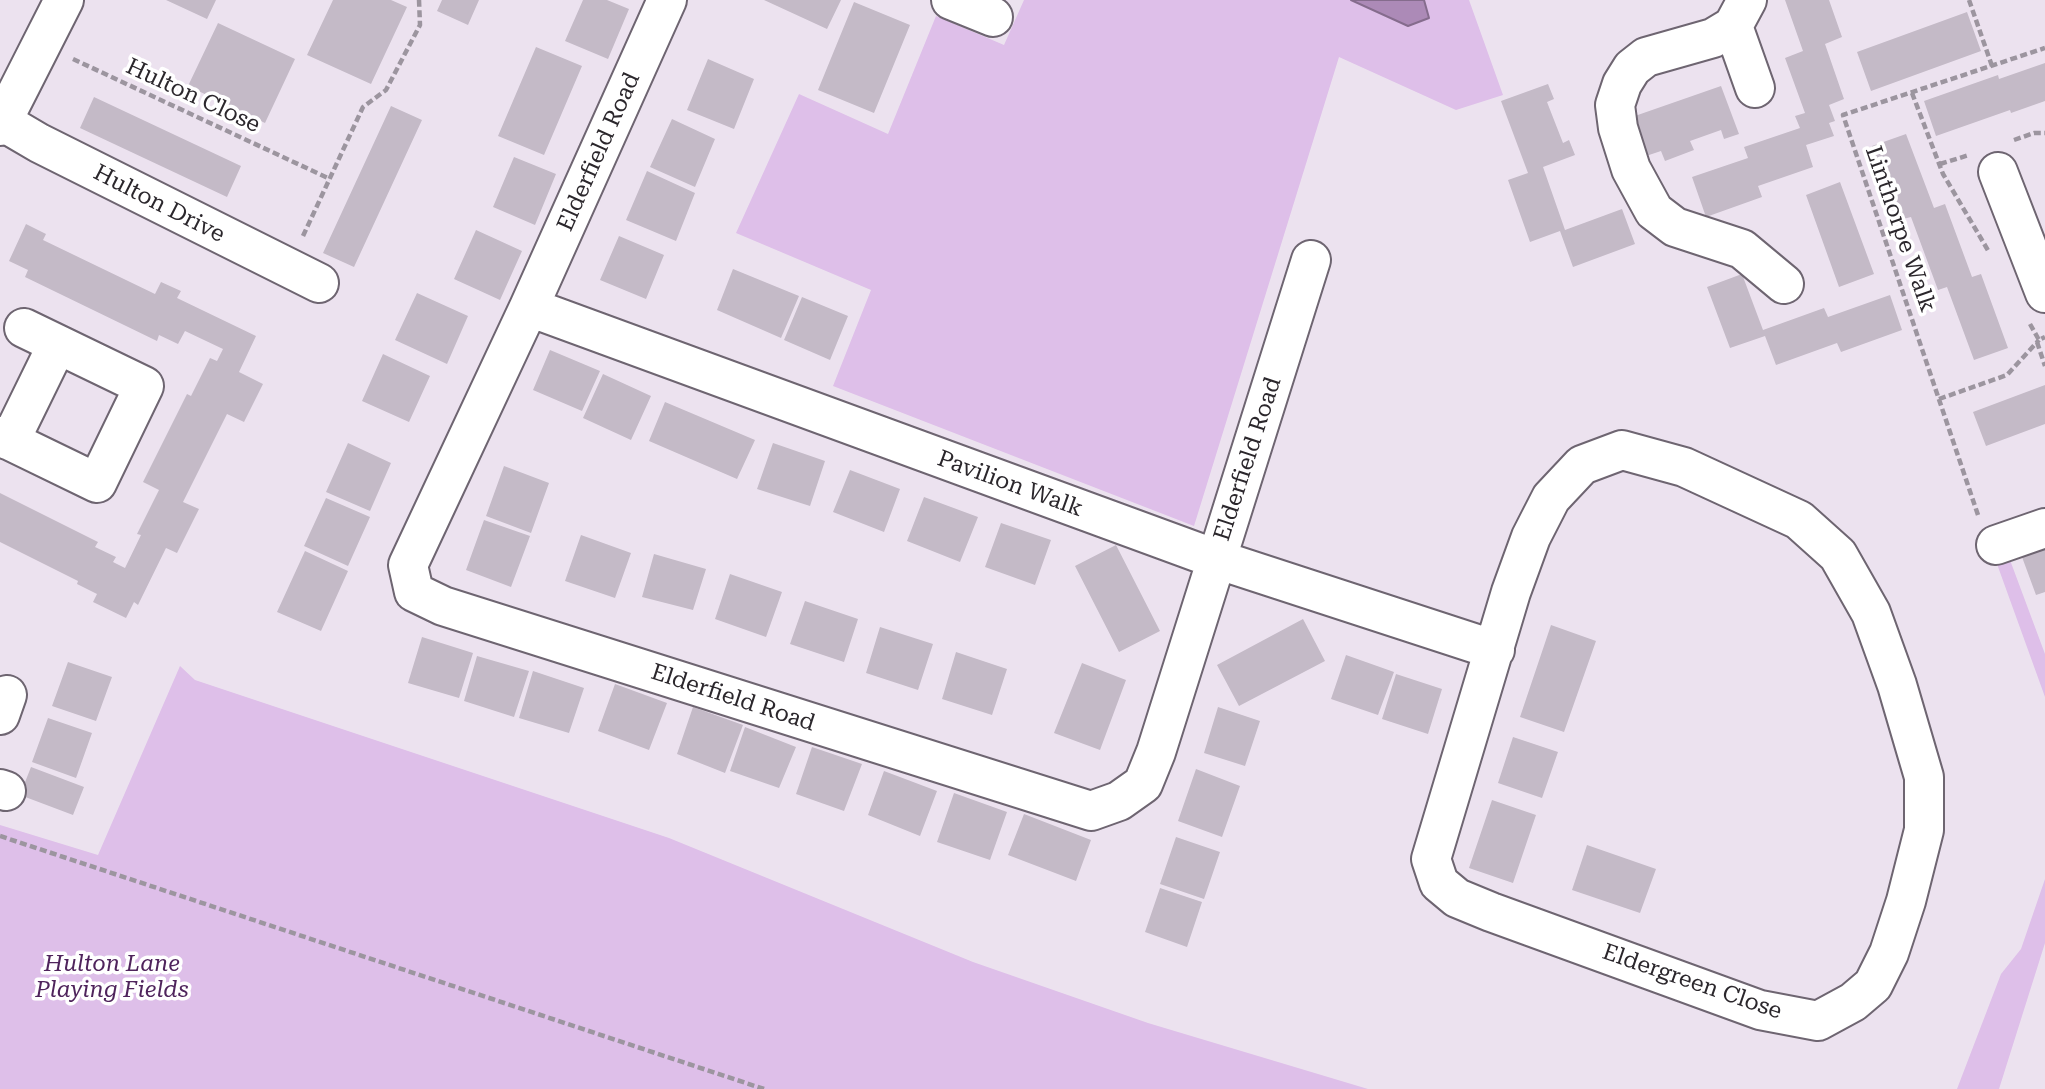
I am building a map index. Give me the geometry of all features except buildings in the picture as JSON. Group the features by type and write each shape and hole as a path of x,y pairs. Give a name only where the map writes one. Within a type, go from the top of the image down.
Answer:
{"street":[{"path":"1,122 64,0"},
{"name":"Elderfield Road","path":"667,0 529,307 408,565 414,592 443,606 1091,811 1119,801 1143,784 1156,752 1311,260"},
{"path":"951,0 993,18"},
{"path":"1740,13 1755,88"},
{"path":"1740,13 1713,38 1646,57 1632,68 1615,105 1618,128 1631,169 1672,240 1742,249 1784,284"},
{"name":"Hulton Drive","path":"1,122 303,276"},
{"path":"1998,172 2039,294"},
{"name":"Pavilion Walk","path":"529,307 1216,559 1495,650"},
{"path":"41,337 144,386 97,483 5,438 41,337"},
{"name":"Eldergreen Close","path":"1622,450 1684,467 1799,520 1838,555 1871,613 1897,685 1924,777 1924,830 1889,953 1873,985 1853,1002 1818,1021 1760,1010 1491,912 1457,898 1439,883 1432,859 1495,650 1511,592 1531,537 1551,498 1582,465 1622,450"},
{"path":"1996,545 2036,519"}],"path":[{"path":"303,276 330,179 363,107 386,90 420,25 419,0"},
{"path":"1969,0 1992,66"},
{"name":"Hulton Close","path":"42,45 330,179"},
{"name":"Linthorpe Walk","path":"1996,545 1989,548 1843,115 2045,48"},
{"path":"1912,93 1944,174 1991,257"},
{"path":"2039,294 2038,341 2045,366"},
{"path":"1939,399 2007,375 2038,341 2045,337"},
{"path":"0,836 764,1089"}],"green space":[{"path":"1024,0 1351,0 1408,26 1428,18 1424,0 1469,0 1503,95 1456,110 1339,57 1194,526 833,386 871,290 736,233 799,94 888,134 936,16 1004,45"},
{"path":"2010,560 2045,654 2045,697 1997,564"},
{"name":"Hulton Lane Playing Fields","path":"180,666 195,680 669,838 973,962 1148,1023 1368,1089 0,1089 0,825 98,855"},
{"path":"2045,879 2045,943 1999,1089 1957,1089 2001,974 2021,949"}],"shaded area":[{"path":"1351,0 1424,0 1429,18 1408,26"}]}
